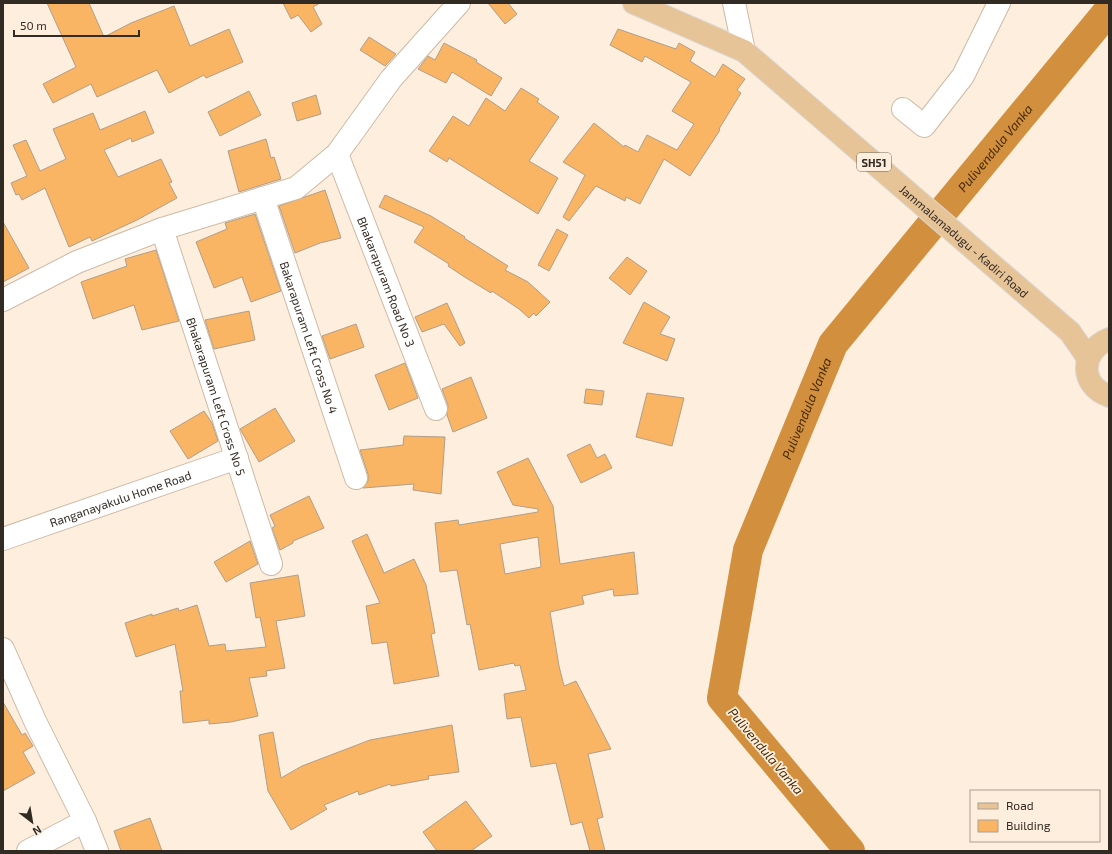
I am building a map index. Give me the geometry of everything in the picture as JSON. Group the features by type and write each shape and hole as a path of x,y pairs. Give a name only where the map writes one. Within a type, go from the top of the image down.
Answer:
{"main road":[{"name":"Jammalamadugu - Kadiri Road","path":"634,3 744,51 1070,332 1088,358"},
{"path":"1109,339 1100,343 1088,358 1087,368 1088,378 1093,387 1101,393 1109,396"}],"street":[{"path":"3,300 77,262 162,229 296,188 337,154 390,79 459,3"},
{"path":"734,3 744,51"},
{"path":"902,109 924,126 963,76 999,3"},
{"name":"Bhakarapuram Road No 3","path":"337,154 436,409"},
{"name":"Bakarapuram Left Cross No 4","path":"263,198 356,478"},
{"name":"Bhakarapuram Left Cross No 5","path":"162,229 272,564"},
{"name":"Ranganayakulu Home Road","path":"3,539 237,458"},
{"path":"3,649 35,721 85,821 97,851"},
{"path":"28,851 85,821"}],"building":[{"path":"47,3 89,3 104,37 131,23 174,6 190,46 229,29 243,62 206,78 204,75 169,93 157,70 97,97 91,84 53,103 43,84 76,67"},
{"path":"283,3 320,3 313,7 322,24 311,32 298,15 291,19"},
{"path":"488,3 508,3 517,14 505,24"},
{"path":"618,29 676,49 679,43 695,52 690,61 715,77 723,64 745,79 737,90 741,93 719,129 720,130 690,176 664,159 640,204 626,197 625,201 596,186 569,221 563,217 585,175 563,162 594,123 624,147 625,145 638,152 647,135 677,150 694,124 672,111 691,82 645,56 642,62 610,45"},
{"path":"369,37 396,54 385,66 360,50"},
{"path":"444,43 477,60 476,62 502,78 491,96 452,72 446,83 418,69 428,56 435,60"},
{"path":"521,88 539,99 537,102 559,117 529,161 558,178 538,214 449,158 447,162 429,151 453,116 469,126 486,98 505,111"},
{"path":"249,91 261,115 220,136 208,112"},
{"path":"316,95 321,114 297,121 292,103"},
{"path":"145,111 154,133 132,142 131,138 104,150 118,177 161,159 172,182 169,183 177,198 137,220 92,241 90,237 69,247 45,188 22,200 19,194 16,195 11,183 27,176 13,145 26,140 40,171 66,159 53,129 93,113 100,130"},
{"path":"266,139 271,158 274,157 281,179 239,192 228,151"},
{"path":"325,190 341,238 320,243 295,253 279,206"},
{"path":"385,195 431,216 465,237 464,238 508,266 505,270 528,282 550,302 536,316 534,313 529,318 519,309 492,291 491,293 463,276 448,266 449,264 414,242 424,227 379,207"},
{"path":"255,214 281,291 251,302 242,277 214,288 196,242 227,229 225,223"},
{"path":"3,222 29,268 3,282"},
{"path":"557,229 568,235 549,271 538,265"},
{"path":"156,250 179,321 142,330 134,305 93,319 81,282 127,266 125,259"},
{"path":"627,257 647,271 630,295 609,278"},
{"path":"644,302 670,317 660,334 675,339 667,361 623,343"},
{"path":"447,303 465,343 460,346 444,324 422,332 415,317"},
{"path":"249,311 255,340 214,349 205,320"},
{"path":"356,324 364,347 330,359 322,336"},
{"path":"405,363 418,398 389,410 375,375"},
{"path":"471,377 487,418 453,432 447,415 448,405 442,389"},
{"path":"586,389 604,391 602,405 584,403"},
{"path":"647,393 684,398 672,446 636,437"},
{"path":"275,408 295,441 259,462 240,429"},
{"path":"204,411 212,423 218,441 188,459 170,431"},
{"path":"404,436 445,437 441,494 413,490 414,484 363,488 368,481 368,474 360,450 403,445"},
{"path":"590,444 597,458 605,454 612,468 581,483 567,455"},
{"path":"528,458 553,506 560,564 634,552 638,594 614,596 613,589 582,596 584,604 550,612 564,686 576,681 611,749 588,754 603,817 597,819 605,851 590,851 582,822 571,825 556,763 531,767 521,717 507,719 504,694 526,690 520,665 515,666 514,663 479,670 470,624 467,625 457,570 440,572 435,523 458,520 459,525 538,512 538,509 513,505 497,472","holes":["538,537 541,567 505,574 500,544"]},
{"path":"309,496 324,528 293,541 293,543 280,550 272,528 275,526 270,515"},
{"path":"367,534 384,573 414,559 426,585 435,633 431,634 439,676 394,684 387,642 372,644 366,606 380,603 352,541"},
{"path":"250,541 258,564 226,582 214,562"},
{"path":"298,575 305,616 276,621 285,668 266,671 267,676 249,678 258,716 231,722 209,724 209,720 183,723 180,691 183,691 175,644 136,657 125,623 152,614 152,616 178,608 179,611 197,605 209,646 225,644 226,651 266,647 260,617 256,618 250,583"},
{"path":"3,702 22,735 25,733 33,746 23,752 35,773 3,791"},
{"path":"452,725 459,772 428,776 429,779 391,786 390,784 359,795 358,791 324,805 327,809 291,830 268,791 259,735 273,732 281,778 302,766 370,740"},
{"path":"466,801 492,836 471,851 437,851 423,832"},
{"path":"150,818 162,851 121,851 114,831"}],"waterway":[{"name":"Pulivendula Vanka","path":"850,851 722,698 748,550 833,344 1109,10"}]}
